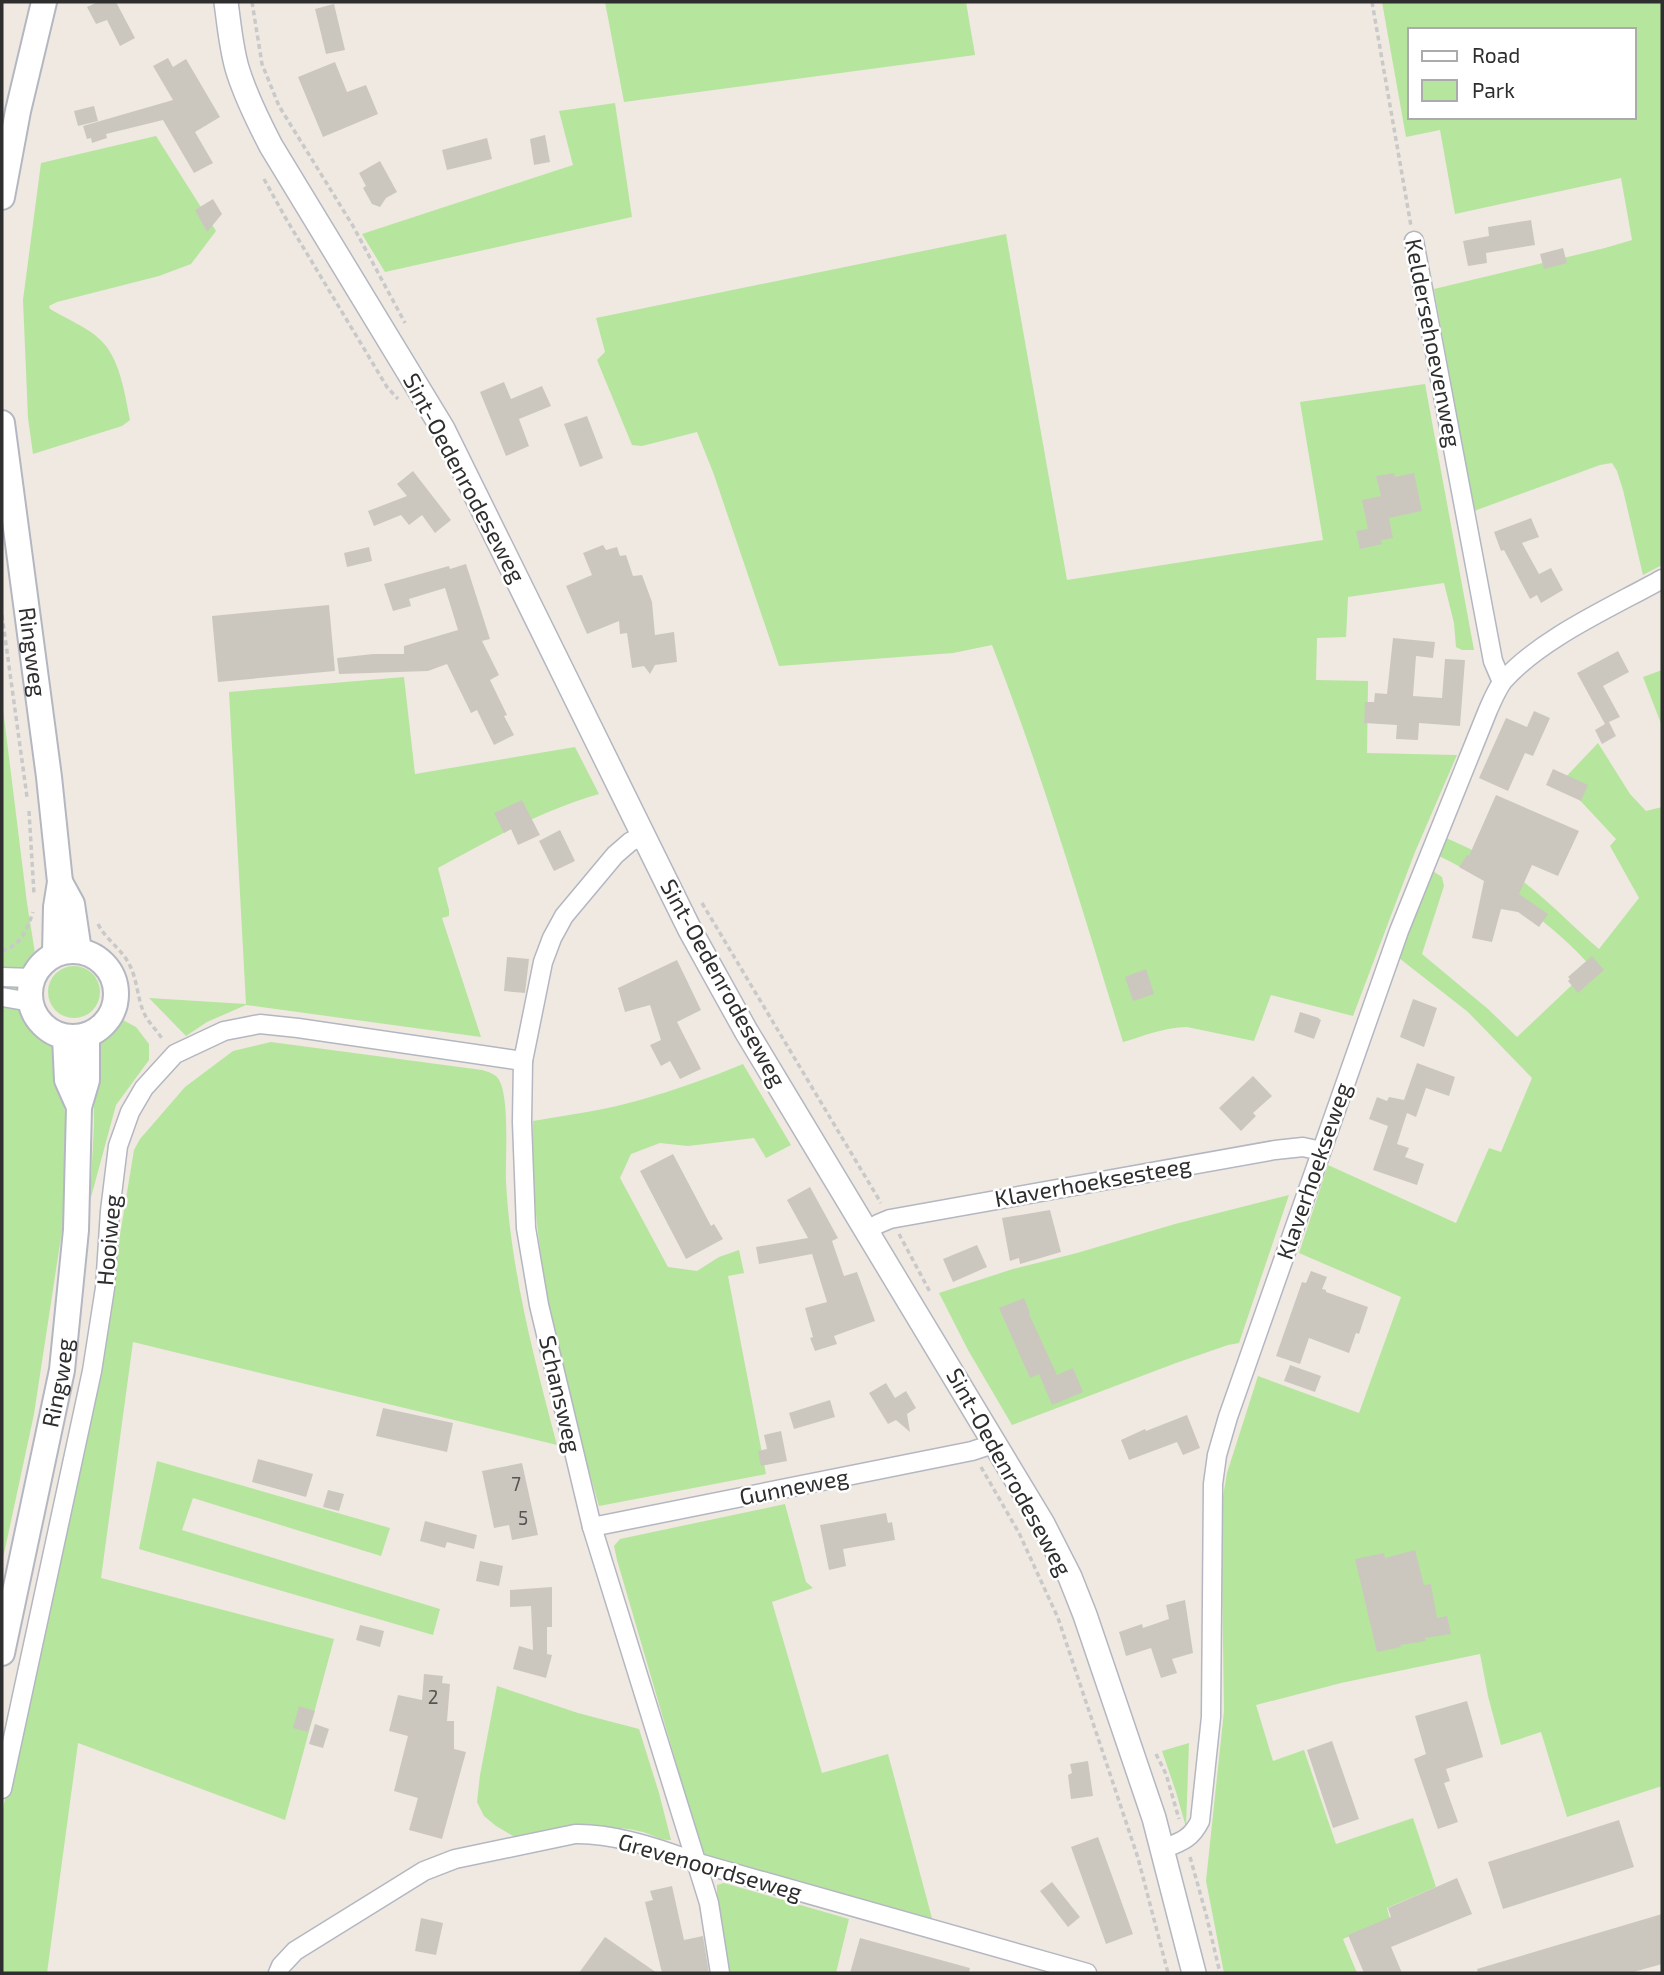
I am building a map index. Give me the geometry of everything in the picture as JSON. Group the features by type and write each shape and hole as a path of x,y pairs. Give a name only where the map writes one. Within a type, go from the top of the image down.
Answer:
{"main road":[{"path":"2,197 18,111 44,2"},
{"name":"Ringweg","path":"2,423 49,777 60,882 54,906 67,953"},
{"path":"67,953 92,954 111,972 116,984 117,996 108,1020 99,1029 76,1036 46,1028 33,1011 32,990 47,959 67,953"},
{"name":"Ringweg","path":"2,1653 62,1370 76,1230 79,1107 87,1080 76,1036"}],"street":[{"name":"Sint-Oedenrodeseweg","path":"226,2 237,68 252,108 443,429 690,930 746,1031 1043,1524 1085,1615 1163,1849 1194,1973"},
{"name":"Keldersehoevenweg","path":"1414,242 1493,661 1502,682"},
{"name":"Klaverhoekseweg","path":"1185,1840 1195,1831 1200,1821 1211,1717 1212,1512 1217,1455 1232,1404 1399,931 1488,710 1502,682 1558,636 1662,579"},
{"name":"Schansweg","path":"643,835 615,855 565,916 552,938 543,962 523,1061 526,1228 539,1305 592,1527 709,1903 720,1973"},
{"path":"2,977 32,990"},
{"path":"2,997 32,990"},
{"name":"Hooiweg","path":"2,1789 92,1371 104,1289 118,1146 130,1112 144,1088 175,1054 224,1031 260,1024 523,1061"},
{"name":"Klaverhoeksesteeg","path":"868,1231 890,1219 1275,1150 1303,1147 1321,1151"},
{"name":"Gunneweg","path":"592,1527 972,1451 996,1443"},
{"name":"Grevenoordseweg","path":"278,1973 295,1951 424,1871 455,1859 575,1834 588,1834 660,1849 695,1862 1087,1973"},
{"path":"1163,1849 1185,1840"}],"path":[{"path":"252,2 262,64 279,106 353,226 411,333"},
{"name":"Keldersehoevenweg","path":"1372,2 1414,242"},
{"name":"Sint-Oedenrodeseweg","path":"262,174 387,387 403,404"},
{"name":"Ringweg","path":"2,615 28,803 34,894"},
{"name":"Sint-Oedenrodeseweg","path":"697,894 890,1219 931,1295"},
{"path":"2,951 12,948 54,906 89,906 96,912 104,934 130,964 146,1017 175,1054"},
{"name":"Sint-Oedenrodeseweg","path":"972,1451 1019,1533 1059,1618 1138,1858 1168,1973"},
{"path":"1154,1751 1166,1774 1220,1973"}],"green space":[{"path":"605,2 966,2 975,55 624,102"},
{"path":"1382,2 1662,2 1662,565 1643,575 1623,490 1612,463 1474,511 1434,289 1632,240 1621,178 1455,214 1440,130 1406,137"},
{"path":"615,103 632,217 385,272 362,234 573,165 559,111"},
{"path":"156,136 216,231 191,264 159,276 49,306 80,325 106,346 119,372 130,420 122,426 33,454 28,418 23,300 41,163"},
{"path":"1006,234 1067,580 1323,540 1300,402 1425,384 1474,650 1456,647 1454,623 1444,583 1348,597 1346,637 1317,638 1316,680 1368,681 1367,753 1457,755 1415,852 1353,1016 1271,995 1254,1041 1179,1027 1123,1042 1045,793 992,645 953,653 779,666 697,432 642,446 632,445 597,360 605,352 596,318"},
{"path":"1662,670 1662,726 1643,677"},
{"path":"404,677 415,774 575,747 599,794 537,817 438,868 449,910 449,916 442,918 481,1037 246,1005 207,1022 186,1036 149,998 246,1004 229,692"},
{"path":"2,701 27,903 49,1041 56,1056 64,1099 67,1172 65,1211 34,1414 2,1563"},
{"path":"1598,743 1630,794 1646,811 1662,807 1662,1786 1567,1817 1541,1732 1501,1745 1480,1654 1341,1683 1256,1705 1273,1761 1304,1750 1336,1844 1413,1818 1436,1887 1387,1908 1390,1919 1343,1939 1357,1973 1224,1973 1206,1881 1224,1711 1221,1508 1227,1473 1258,1376 1359,1413 1401,1297 1299,1253 1328,1165 1456,1223 1489,1148 1501,1152 1532,1078 1468,1012 1399,958 1433,871 1442,877 1444,886 1422,954 1517,1037 1591,967 1559,935 1520,904 1439,856 1446,838 1497,863 1513,874 1599,949 1639,898 1610,846 1616,839 1562,781"},
{"path":"74,966 84,968 92,974 98,982 98,1002 92,1010 84,1016 74,1018 64,1016 56,1010 50,1002 48,992 50,982 56,974 64,968"},
{"path":"121,1019 136,1027 149,1044 149,1060 116,1105 90,1201 94,1124 93,1055 99,1041"},
{"path":"271,1042 482,1070 496,1076 501,1083 506,1126 506,1182 518,1282 557,1445 133,1342 101,1578 334,1639 285,1820 78,1743 47,1973 2,1973 2,1813 105,1326 134,1150 140,1139 185,1087 233,1051"},
{"path":"743,1064 791,1145 766,1158 754,1138 688,1146 660,1143 631,1154 620,1178 668,1267 697,1271 719,1257 739,1250 744,1273 728,1276 766,1474 599,1506 551,1316 537,1219 533,1121 640,1100"},
{"path":"1289,1195 1239,1343 1176,1363 1012,1425 968,1350 939,1293 1013,1269"},
{"path":"157,1461 390,1528 381,1556 193,1498 182,1530 440,1609 433,1635 139,1549"},
{"path":"785,1504 806,1582 813,1588 772,1602 822,1773 888,1754 933,1922 703,1855 614,1546 620,1539"},
{"path":"497,1686 578,1713 639,1729 671,1840 632,1830 596,1827 520,1840 484,1816 477,1802"},
{"path":"1189,1743 1186,1827 1162,1751"},
{"path":"724,1883 849,1919 836,1973 728,1973 717,1894 717,1885"}],"building":[{"path":"98,2 116,2 135,38 120,46 107,20 96,24 87,7"},
{"path":"334,4 345,50 326,54 315,9"},
{"path":"168,58 173,67 186,59 220,117 195,132 213,163 194,173 163,120 106,134 107,138 92,143 91,138 87,139 83,126 173,100 153,66"},
{"path":"335,62 347,92 366,85 378,114 323,137 298,77"},
{"path":"94,106 98,121 78,126 74,111"},
{"path":"545,135 550,162 534,165 530,139"},
{"path":"487,138 492,159 447,170 442,150"},
{"path":"380,161 397,192 386,198 380,207 372,204 363,188 366,186 359,173"},
{"path":"213,199 222,214 207,232 195,210"},
{"path":"1531,220 1535,245 1486,253 1487,263 1468,266 1463,241 1489,236 1488,227"},
{"path":"1563,248 1567,263 1544,269 1540,254"},
{"path":"504,382 511,399 542,386 551,406 519,419 529,446 506,456 480,392"},
{"path":"587,416 603,458 580,467 564,424"},
{"path":"413,471 451,520 435,533 422,515 409,525 401,515 374,526 368,511 407,496 397,484"},
{"path":"1394,473 1395,477 1414,473 1422,511 1389,518 1393,538 1381,540 1382,544 1360,549 1356,531 1368,529 1362,500 1381,496 1376,476"},
{"path":"1531,518 1539,537 1522,543 1539,574 1551,568 1563,590 1541,603 1537,595 1530,599 1504,550 1501,551 1494,532"},
{"path":"603,545 606,550 617,547 620,556 626,555 633,576 642,575 652,602 655,635 674,632 677,662 655,665 650,674 644,666 632,668 627,633 620,634 619,621 587,634 566,586 592,575 583,553"},
{"path":"369,547 372,561 347,567 344,553"},
{"path":"466,564 490,639 482,641 499,675 490,680 514,735 494,745 477,710 471,713 447,664 428,671 339,674 337,658 404,654 404,646 458,630 445,588 409,599 411,606 393,611 384,584"},
{"path":"329,605 335,671 218,682 212,616"},
{"path":"1393,638 1435,642 1433,658 1416,656 1413,696 1442,698 1445,659 1465,660 1460,726 1419,723 1418,740 1396,739 1397,725 1364,723 1365,702 1374,702 1375,693 1387,694"},
{"path":"1618,651 1629,672 1603,686 1620,717 1609,722 1616,736 1602,744 1595,730 1605,724 1577,673"},
{"path":"1534,711 1550,718 1533,756 1525,753 1508,791 1479,778 1506,718 1527,727"},
{"path":"1553,769 1588,785 1581,801 1546,785"},
{"path":"1496,795 1579,831 1558,876 1532,865 1519,894 1548,914 1539,927 1518,912 1501,909 1492,942 1472,938 1484,881 1459,867 1467,855 1469,856"},
{"path":"522,800 540,835 518,845 511,829 504,833 494,813"},
{"path":"560,830 575,861 554,871 539,841"},
{"path":"1592,956 1604,970 1578,993 1568,981 1568,977"},
{"path":"507,957 529,959 525,993 504,991"},
{"path":"677,960 701,1010 677,1022 701,1069 680,1079 670,1061 661,1066 650,1045 661,1040 650,1005 625,1012 618,988"},
{"path":"1146,969 1154,994 1133,1001 1125,977"},
{"path":"1413,999 1437,1008 1424,1047 1400,1037"},
{"path":"1300,1012 1321,1020 1314,1039 1294,1032"},
{"path":"1417,1063 1455,1077 1449,1096 1426,1088 1416,1117 1407,1113 1397,1144 1409,1148 1405,1157 1424,1164 1417,1185 1373,1170 1388,1126 1369,1119 1377,1097 1387,1101 1389,1097 1404,1100"},
{"path":"1253,1076 1272,1096 1253,1113 1256,1116 1241,1131 1219,1108"},
{"path":"673,1154 711,1226 714,1224 723,1239 686,1259 640,1171"},
{"path":"810,1187 838,1238 832,1241 844,1276 857,1272 875,1321 834,1336 837,1344 815,1351 805,1308 827,1302 812,1254 759,1264 756,1247 808,1238 787,1200"},
{"path":"1050,1210 1061,1252 1020,1264 1019,1258 1010,1261 1002,1218"},
{"path":"977,1245 987,1267 953,1282 943,1259"},
{"path":"1311,1271 1327,1277 1322,1289 1326,1292 1368,1307 1349,1353 1309,1338 1300,1364 1276,1356 1302,1282 1306,1283"},
{"path":"1024,1298 1057,1375 1073,1368 1083,1392 1052,1405 1039,1374 1030,1378 999,1308"},
{"path":"1290,1365 1321,1376 1315,1392 1284,1381"},
{"path":"886,1383 895,1398 906,1391 916,1408 907,1414 910,1432 896,1420 888,1424 869,1393"},
{"path":"830,1400 835,1417 794,1429 789,1413"},
{"path":"383,1408 453,1423 447,1452 376,1436"},
{"path":"1187,1415 1200,1448 1183,1455 1177,1442 1129,1460 1121,1440"},
{"path":"781,1431 787,1461 761,1466 758,1451 767,1449 764,1435"},
{"path":"258,1459 313,1474 306,1497 252,1482"},
{"path":"522,1463 538,1535 512,1540 509,1525 494,1528 482,1471"},
{"path":"328,1490 344,1494 339,1511 323,1507"},
{"path":"886,1513 888,1523 892,1522 895,1540 843,1549 846,1566 829,1570 820,1525"},
{"path":"425,1521 477,1535 474,1549 447,1542 445,1548 420,1541"},
{"path":"1415,1550 1424,1585 1431,1584 1437,1618 1447,1616 1451,1634 1425,1638 1426,1641 1377,1652 1355,1559 1384,1553 1385,1558"},
{"path":"480,1561 503,1566 499,1586 476,1581"},
{"path":"552,1587 552,1627 547,1627 547,1654 552,1655 546,1678 513,1669 519,1646 533,1650 531,1606 510,1607 510,1590"},
{"path":"1185,1600 1193,1653 1172,1659 1177,1673 1161,1678 1151,1648 1126,1656 1119,1632 1142,1624 1143,1628 1169,1619 1166,1605"},
{"path":"360,1625 384,1631 380,1647 356,1640"},
{"path":"424,1674 443,1676 442,1683 450,1684 447,1721 454,1721 454,1749 466,1752 442,1839 409,1830 418,1798 394,1791 408,1736 389,1731 398,1695 422,1700"},
{"path":"1467,1701 1483,1757 1446,1769 1450,1781 1444,1783 1458,1822 1438,1829 1414,1759 1426,1754 1415,1716"},
{"path":"299,1706 315,1711 308,1732 293,1728"},
{"path":"315,1724 329,1729 323,1748 309,1744"},
{"path":"1332,1741 1359,1819 1333,1828 1307,1750"},
{"path":"1088,1761 1093,1796 1071,1799 1068,1775 1072,1773 1070,1764"},
{"path":"1619,1820 1634,1867 1503,1909 1488,1862"},
{"path":"1098,1837 1133,1934 1106,1944 1071,1847"},
{"path":"1457,1878 1472,1914 1391,1947 1402,1973 1364,1973 1348,1935 1391,1917 1388,1908"},
{"path":"1052,1882 1080,1917 1068,1927 1040,1891"},
{"path":"672,1886 684,1940 703,1936 709,1973 662,1973 645,1902 653,1900 650,1891"},
{"path":"1662,1914 1662,1964 1630,1973 1478,1973 1477,1969"},
{"path":"421,1918 443,1923 436,1955 415,1951"},
{"path":"605,1937 657,1973 579,1973"},
{"path":"860,1938 970,1968 969,1973 850,1973"}]}
